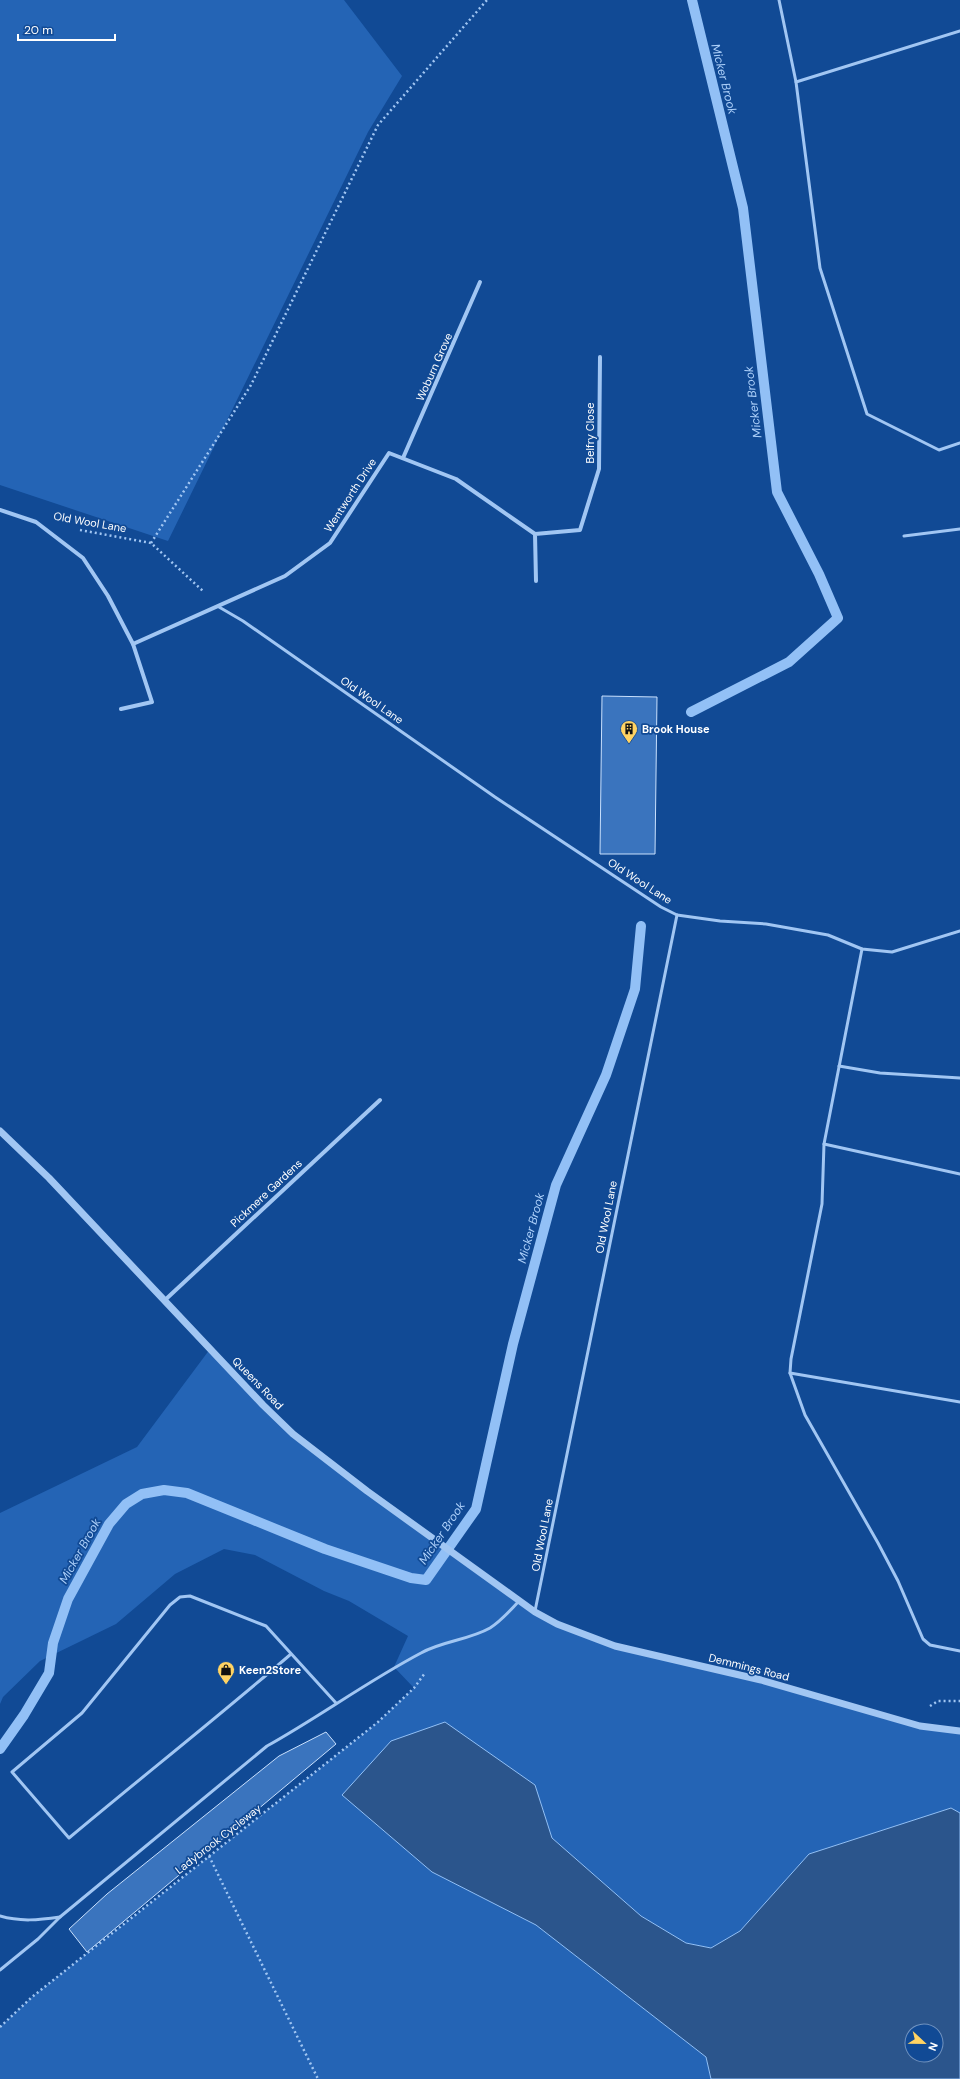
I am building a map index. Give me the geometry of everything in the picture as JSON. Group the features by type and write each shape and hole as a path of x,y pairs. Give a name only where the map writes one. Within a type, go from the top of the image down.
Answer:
{"street":[{"name":"Woburn Grove","path":"403,458 480,282"},
{"name":"Belfry Close","path":"535,534 580,530 599,469 600,357"},
{"name":"Wentworth Drive","path":"133,644 219,607 285,576 330,543 389,453 456,479 535,534"},
{"name":"Old Wool Lane","path":"0,510 36,522 83,558 108,596 133,644 152,702 121,709"},
{"path":"535,534 536,581"},
{"name":"Pickmere Gardens","path":"165,1300 380,1100"},
{"name":"Queens Road","path":"0,1131 49,1178 262,1405 293,1434 463,1562 535,1612"},
{"name":"Demmings Road","path":"535,1612 557,1624 616,1646 761,1680 920,1726 960,1731"}],"lane":[{"path":"779,0 796,82 820,268 867,414 939,450 960,443"},
{"path":"796,82 960,31"},
{"path":"904,536 960,529"},
{"name":"Old Wool Lane","path":"219,607 243,621 495,797 640,894 677,915 535,1612"},
{"path":"677,915 720,921 766,924 828,935 862,949 892,952 960,931"},
{"path":"862,949 824,1144 822,1204 791,1359 790,1373 805,1416 878,1543 898,1581 923,1639 930,1645 960,1651"},
{"path":"839,1066 880,1073 960,1078"},
{"path":"824,1144 960,1174"},
{"path":"790,1373 960,1402"},
{"path":"291,1654 215,1720 186,1740 69,1838 12,1772 82,1713 170,1605 180,1597 190,1596 266,1626 336,1704"},
{"path":"0,1970 38,1939 60,1917 267,1746 336,1704 361,1686 423,1651 489,1628 504,1617 519,1602"},
{"path":"0,1916 12,1919 35,1921 60,1917"}],"path":[{"path":"219,607 151,543 251,385 378,125 487,0"},
{"name":"Old Wool Lane","path":"74,529 151,543"},
{"name":"Ladybrook Cycleway","path":"0,2027 32,1997 378,1722 414,1688 425,1673 423,1651"},
{"path":"928,1707 938,1701 960,1701"},
{"path":"209,1856 318,2079"}],"shaded area":[{"path":"0,0 344,0 402,76 368,132 168,541 0,485"},
{"path":"210,1349 293,1434 535,1612 615,1646 761,1680 920,1726 960,1731 960,1813 951,1808 809,1854 740,1931 711,1948 686,1943 641,1916 552,1838 535,1785 391,1741 343,1795 432,1872 536,1925 706,2057 711,2079 0,2079 0,2027 32,1997 378,1722 414,1688 394,1667 408,1636 349,1601 324,1591 255,1555 224,1549 175,1574 116,1624 40,1661 3,1697 0,1704 0,1513 137,1447"},
{"path":"445,1722 535,1785 552,1838 641,1916 686,1943 711,1948 740,1931 809,1854 951,1808 960,1813 960,2079 711,2079 706,2057 536,1925 432,1872 342,1795 391,1741"}],"building":[{"name":"Brook House","path":"602,696 657,697 655,854 600,854"},
{"path":"326,1732 336,1744 87,1952 69,1929 107,1894 279,1756"}],"waterway":[{"name":"Micker Brook","path":"691,712 789,662 838,618 819,574 777,492 743,208 692,0"},
{"name":"Micker Brook","path":"0,1749 24,1715 49,1673 53,1643 68,1599 109,1524 126,1504 142,1494 164,1490 187,1493 325,1549 411,1578 426,1580 476,1509 513,1344 556,1185 606,1075 635,989 641,926"}],"place":[{"name":"Brook House","path":"629,744"},
{"name":"Keen2Store","path":"226,1685"}]}
